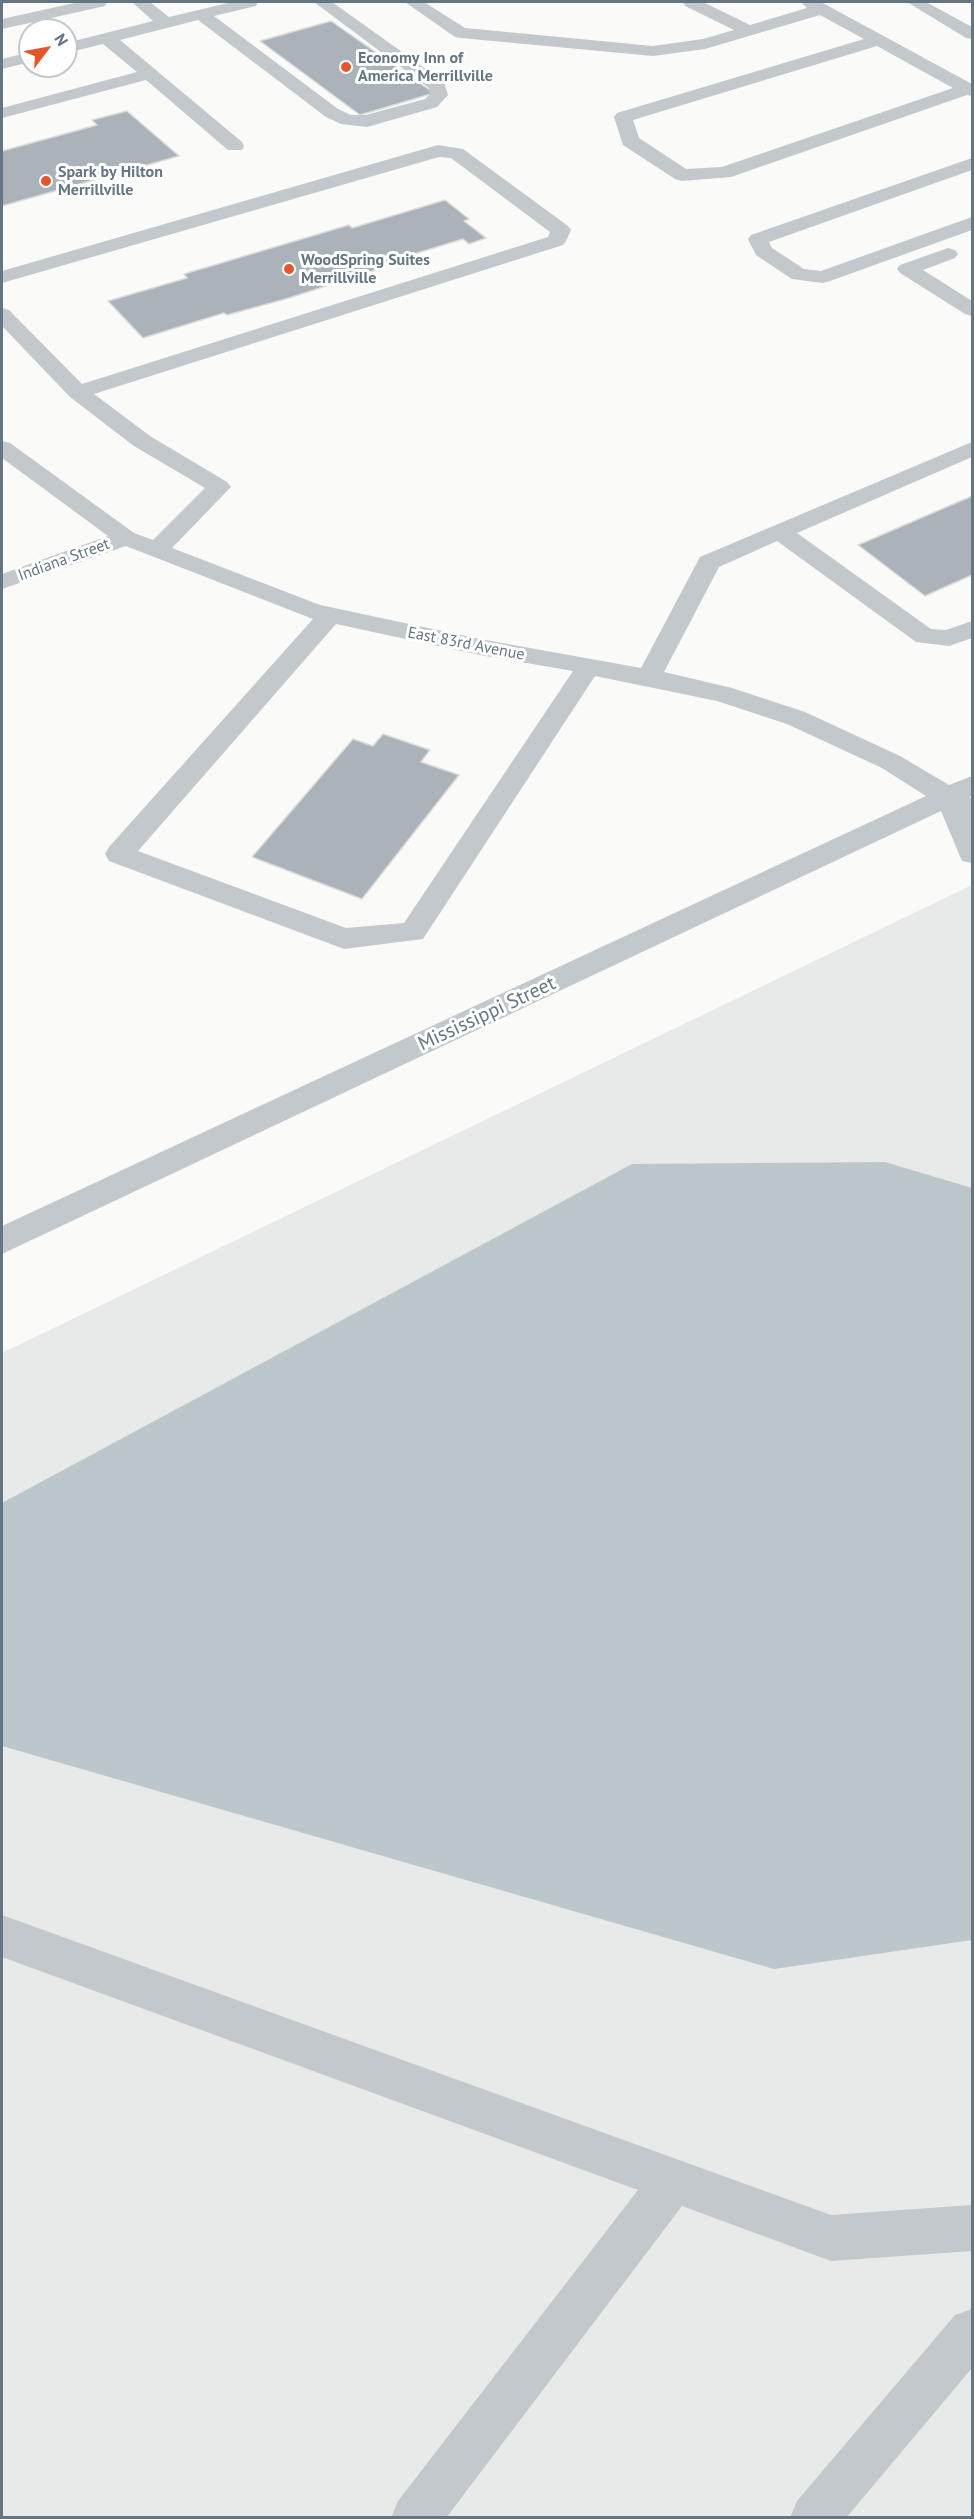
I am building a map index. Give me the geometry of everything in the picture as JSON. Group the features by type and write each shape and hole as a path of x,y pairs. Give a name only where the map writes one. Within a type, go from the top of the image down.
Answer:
{"street":[{"path":"2,24 99,2"},
{"path":"140,2 166,23"},
{"path":"78,45 250,2"},
{"path":"201,14 332,114 348,120 367,121 431,103 440,95 438,86 322,2"},
{"path":"418,2 461,33 653,51 705,44 748,31 814,4 970,90"},
{"path":"691,2 748,31"},
{"path":"915,2 972,34"},
{"path":"107,38 235,146"},
{"path":"879,40 623,117 630,141 682,175 724,173 970,90"},
{"path":"927,66 950,59"},
{"path":"2,64 18,60"},
{"path":"2,113 150,74"},
{"path":"2,277 438,151 456,153 561,230 556,241 78,392"},
{"path":"972,164 758,239 763,251 800,275 823,277 972,223"},
{"path":"962,248 907,269 972,310"},
{"path":"2,314 78,392 142,441 219,488 156,550"},
{"name":"East 83rd Avenue","path":"2,448 126,538 313,611 480,647 649,677 723,694 796,718 960,791 972,811"},
{"path":"649,677 709,562 972,449"},
{"path":"780,532 925,638 949,639 972,629"},
{"name":"Indiana Street","path":"2,582 126,538"},
{"path":"330,615 119,855 344,939 413,932 589,666"},
{"path":"960,791 972,854"},
{"name":"Mississippi Street","path":"2,1241 960,791"},
{"path":"2,1936 831,2238 972,2228"},
{"path":"416,2517 674,2180"},
{"path":"814,2517 972,2332"}],"shaded area":[{"path":"972,885 972,2517 2,2518 2,1353"},
{"path":"885,1162 972,1188 972,1940 774,1969 2,1746 2,1503 632,1164"}],"building":[{"name":"Economy Inn of America Merrillville","path":"331,21 434,93 360,115 260,41"},
{"name":"Spark by Hilton Merrillville","path":"127,111 179,156 2,206 2,151 97,125 92,120"},
{"name":"WoodSpring Suites Merrillville","path":"445,200 469,219 464,221 486,238 469,244 463,239 391,261 394,264 289,298 227,315 224,313 143,338 108,301 187,278 184,274 349,225 352,228"},
{"path":"972,496 972,575 925,596 858,545"},
{"path":"383,734 430,750 421,762 459,775 362,899 252,857 353,739 373,746"}],"place":[{"name":"Economy Inn of America Merrillville","path":"346,67"},
{"name":"Spark by Hilton Merrillville","path":"46,181"},
{"name":"WoodSpring Suites Merrillville","path":"289,269"}]}
